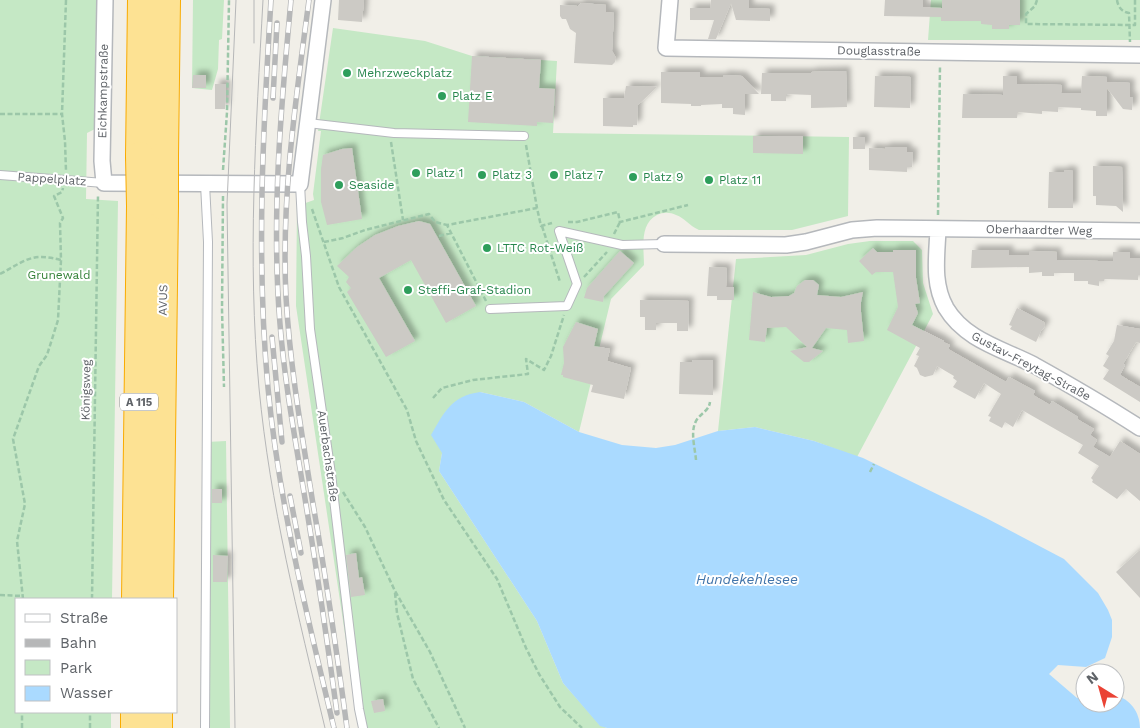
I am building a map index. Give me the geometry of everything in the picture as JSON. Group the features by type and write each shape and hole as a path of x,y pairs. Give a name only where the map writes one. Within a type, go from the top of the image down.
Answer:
{"highway":[{"name":"AVUS","path":"142,0 152,156 159,598"},
{"name":"AVUS","path":"152,156 166,0"},
{"name":"AVUS","path":"136,598 153,206"},
{"path":"135,713 135,728"},
{"path":"158,713 158,728"}],"street":[{"name":"Eichkampstraße","path":"104,183 102,161 105,0"},
{"name":"Auerbachstraße","path":"300,188 323,0"},
{"name":"Douglasstraße","path":"670,0 666,48 1135,50"},
{"path":"104,183 205,184 300,188"},
{"name":"Oberhaardter Weg","path":"664,244 786,245 806,242 852,230 938,224 1140,230"},
{"name":"Gustav-Freytag-Straße","path":"938,224 937,284 946,308 959,325 974,336 1034,365 1140,428"}],"lane":[{"path":"308,123 390,133 524,136"},
{"name":"Pappelplatz","path":"0,175 104,183"},
{"path":"205,184 208,242 205,728"},
{"name":"Auerbachstraße","path":"300,188 310,330 331,474 363,728"},
{"path":"490,309 567,306 577,284 559,231 622,245 664,244"}],"path":[{"path":"66,0 62,114 67,180"},
{"path":"1037,0 1035,6 1026,14 1026,24 1135,25 1135,0"},
{"path":"1117,0 1119,8 1129,13 1129,25 1135,50"},
{"path":"938,224 940,60"},
{"path":"0,114 62,114"},
{"path":"390,133 403,220"},
{"path":"524,136 541,226 560,282"},
{"name":"Königsweg","path":"92,598 98,195 104,183"},
{"path":"300,188 310,204 339,287 407,410 416,441 444,500 497,579 539,674 560,707 582,728"},
{"path":"0,595 23,597 17,541 25,504 13,438 39,366 47,354 58,320 61,260 60,223 63,218 54,196"},
{"path":"561,221 577,222 618,212 620,222 688,205"},
{"path":"324,242 429,214 435,222 447,225 537,208"},
{"path":"541,226 555,223"},
{"path":"447,225 490,309"},
{"path":"439,236 451,232"},
{"path":"577,284 615,244"},
{"path":"0,274 34,256 47,256 61,260"},
{"path":"433,398 442,388 474,380 528,374 526,359 544,370 567,306"},
{"path":"696,460 694,429 698,418 708,409 710,402"},
{"path":"870,472 874,464"},
{"path":"331,474 366,527 395,591 430,652 465,728"},
{"path":"395,591 397,613 413,679 439,728"},
{"path":"22,713 22,728"},
{"path":"90,713 90,728"}],"green space":[{"name":"Grunewald","path":"0,0 96,0 95,129 87,133 86,199 118,201 112,598 15,598 15,713 111,713 111,728 0,728"},
{"path":"193,0 224,0 222,39 219,40 218,69 212,90 192,88"},
{"path":"931,0 1140,0 1140,40 928,40"},
{"name":"LTTC Rot-Weiß","path":"333,28 425,41 472,56 557,61 553,133 849,137 848,216 792,230 699,230 679,216 669,213 659,214 651,219 647,224 644,237 644,265 611,299 579,432 524,402 480,392 442,453 439,471 537,621 563,683 600,725 607,728 359,728 296,306 297,206 314,200 313,194 321,131 318,131"},
{"path":"870,241 913,241 922,250 923,283 933,314 857,457 814,441 755,427 718,431 736,259 806,255 848,244"},
{"path":"226,441 230,728 208,728 207,442"}],"water":[{"name":"Hundekehlesee","path":"480,392 524,402 579,432 622,445 656,448 675,445 718,431 755,427 814,441 863,458 986,518 1064,559 1098,593 1112,620 1112,637 1105,658 1094,663 1075,663 1075,666 1058,665 1049,674 1075,696 1075,713 1125,713 1125,700 1130,703 1136,712 1140,728 607,728 600,726 563,683 537,621 439,471 442,453 431,435 450,407 462,397"}],"building":[{"path":"339,0 364,0 362,22 338,20"},
{"path":"711,0 749,0 749,8 770,9 770,21 736,20 731,3 716,39 708,39 714,20 690,20 690,8 710,8"},
{"path":"885,0 923,0 923,7 942,8 942,0 1020,0 1020,25 1009,25 1009,29 992,29 992,25 981,24 981,21 941,21 941,17 884,16"},
{"path":"581,3 606,5 606,12 614,13 612,51 616,58 612,65 574,63 576,33 570,29 566,19 562,19 560,16 560,5 578,6"},
{"path":"472,56 541,60 539,88 555,89 553,123 537,122 537,126 468,122"},
{"path":"846,71 847,107 811,108 811,95 786,94 786,101 771,101 771,94 761,94 762,73"},
{"path":"661,72 700,72 700,77 742,76 759,94 745,94 745,115 733,114 733,108 722,108 722,104 691,106 691,104 661,103"},
{"path":"193,75 206,75 206,88 192,88"},
{"path":"875,76 911,77 910,108 874,107"},
{"path":"1003,76 1017,76 1017,84 1062,85 1061,93 1081,93 1082,76 1107,77 1107,82 1130,83 1130,97 1133,97 1132,110 1123,109 1107,88 1107,116 1096,116 1096,111 1081,110 1081,108 1058,107 1058,112 1042,111 1042,114 1018,112 1017,118 962,118 963,94 1003,95"},
{"path":"215,84 226,84 225,109 215,109"},
{"path":"626,86 657,87 638,105 637,125 633,125 633,127 603,126 603,98 624,98"},
{"path":"753,136 803,136 803,154 753,153"},
{"path":"853,137 865,137 865,149 853,149"},
{"path":"885,147 907,147 907,152 913,152 912,167 907,167 907,172 869,170 869,148 885,149"},
{"name":"Seaside","path":"352,148 362,219 327,225 321,202 323,155"},
{"path":"1093,166 1122,167 1123,212 1116,206 1096,205 1096,196 1093,196"},
{"path":"1064,170 1073,171 1073,208 1048,208 1049,172 1064,172"},
{"name":"Steffi-Graf-Stadion","path":"419,221 430,224 476,306 446,323 411,260 379,278 415,341 386,357 347,292 351,288 346,282 349,277 337,266 357,247 375,235 398,226"},
{"path":"873,248 877,252 916,250 916,278 920,303 915,304 918,313 912,325 944,341 950,345 948,349 1006,382 1009,377 1035,391 1033,395 1050,405 1052,401 1078,417 1077,419 1094,429 1090,435 1097,440 1093,447 1110,457 1120,441 1140,454 1140,501 1126,489 1117,499 1092,482 1091,478 1099,466 1078,453 1083,445 1022,410 1013,427 1005,422 1002,428 989,421 991,417 988,416 1001,394 984,383 975,399 953,387 957,381 953,378 954,376 937,366 933,375 925,377 920,375 914,366 919,356 916,355 920,348 887,330 898,307 893,272 876,272 872,275 859,261"},
{"path":"972,250 1009,250 1009,255 1029,255 1029,251 1057,252 1057,260 1099,261 1113,261 1113,252 1130,252 1130,258 1140,258 1140,275 1138,275 1138,280 1104,279 1104,281 1099,281 1099,286 1088,284 1088,281 1074,281 1074,273 1054,273 1054,276 1042,276 1042,272 1029,273 1029,267 971,268"},
{"path":"620,251 634,263 604,296 603,302 584,298 587,288"},
{"path":"709,267 727,268 726,287 734,287 734,300 717,300 717,296 707,296"},
{"path":"805,280 813,280 819,285 817,295 841,297 863,292 861,312 864,341 848,343 847,330 826,328 812,348 823,351 809,362 804,362 790,351 807,347 786,327 767,328 765,342 749,340 753,292 771,297 789,296"},
{"path":"640,300 689,301 688,331 677,331 677,323 656,323 656,330 645,330 645,317 640,317"},
{"path":"1017,308 1044,322 1045,326 1036,342 1010,329 1012,326 1009,325"},
{"path":"576,322 598,329 594,346 610,349 607,361 631,368 624,399 591,392 593,385 561,375 564,363 563,347"},
{"path":"1117,325 1140,329 1140,343 1136,342 1123,364 1125,365 1120,375 1140,387 1140,402 1103,379 1109,370 1103,366 1109,356 1106,354 1114,341"},
{"path":"693,360 713,360 713,395 679,394 680,362 692,362"},
{"path":"212,489 222,489 222,503 212,503"},
{"path":"1140,550 1140,598 1116,572"},
{"path":"356,553 359,578 362,577 365,595 351,597 346,555"},
{"path":"213,555 228,556 227,582 213,582"},
{"path":"383,699 385,711 374,713 371,701"}],"tram line":[{"path":"235,728 227,204 236,0"},
{"path":"254,0 254,43"},
{"path":"263,0 255,145 253,243 255,340 259,388 270,474 286,559 325,728"}],"railway":[{"path":"271,0 262,194 262,291 268,388 279,474 295,559 334,728"},
{"path":"291,0 278,162 277,284 288,395 337,713"},
{"path":"309,0 288,185 285,260 286,297 297,401 347,728"},
{"path":"273,98 277,23"},
{"path":"272,337 282,442"},
{"path":"290,496 301,553"}],"place":[{"name":"Mehrzweckplatz","path":"347,73"},
{"name":"Platz E","path":"442,96"},
{"name":"Platz 1","path":"416,173"},
{"name":"Platz 3","path":"482,175"},
{"name":"Platz 7","path":"554,175"},
{"name":"Platz 9","path":"633,177"},
{"name":"Platz 11","path":"709,180"},
{"name":"Seaside","path":"339,185"},
{"name":"LTTC Rot-Weiß","path":"487,248"},
{"name":"Steffi-Graf-Stadion","path":"408,290"}]}
